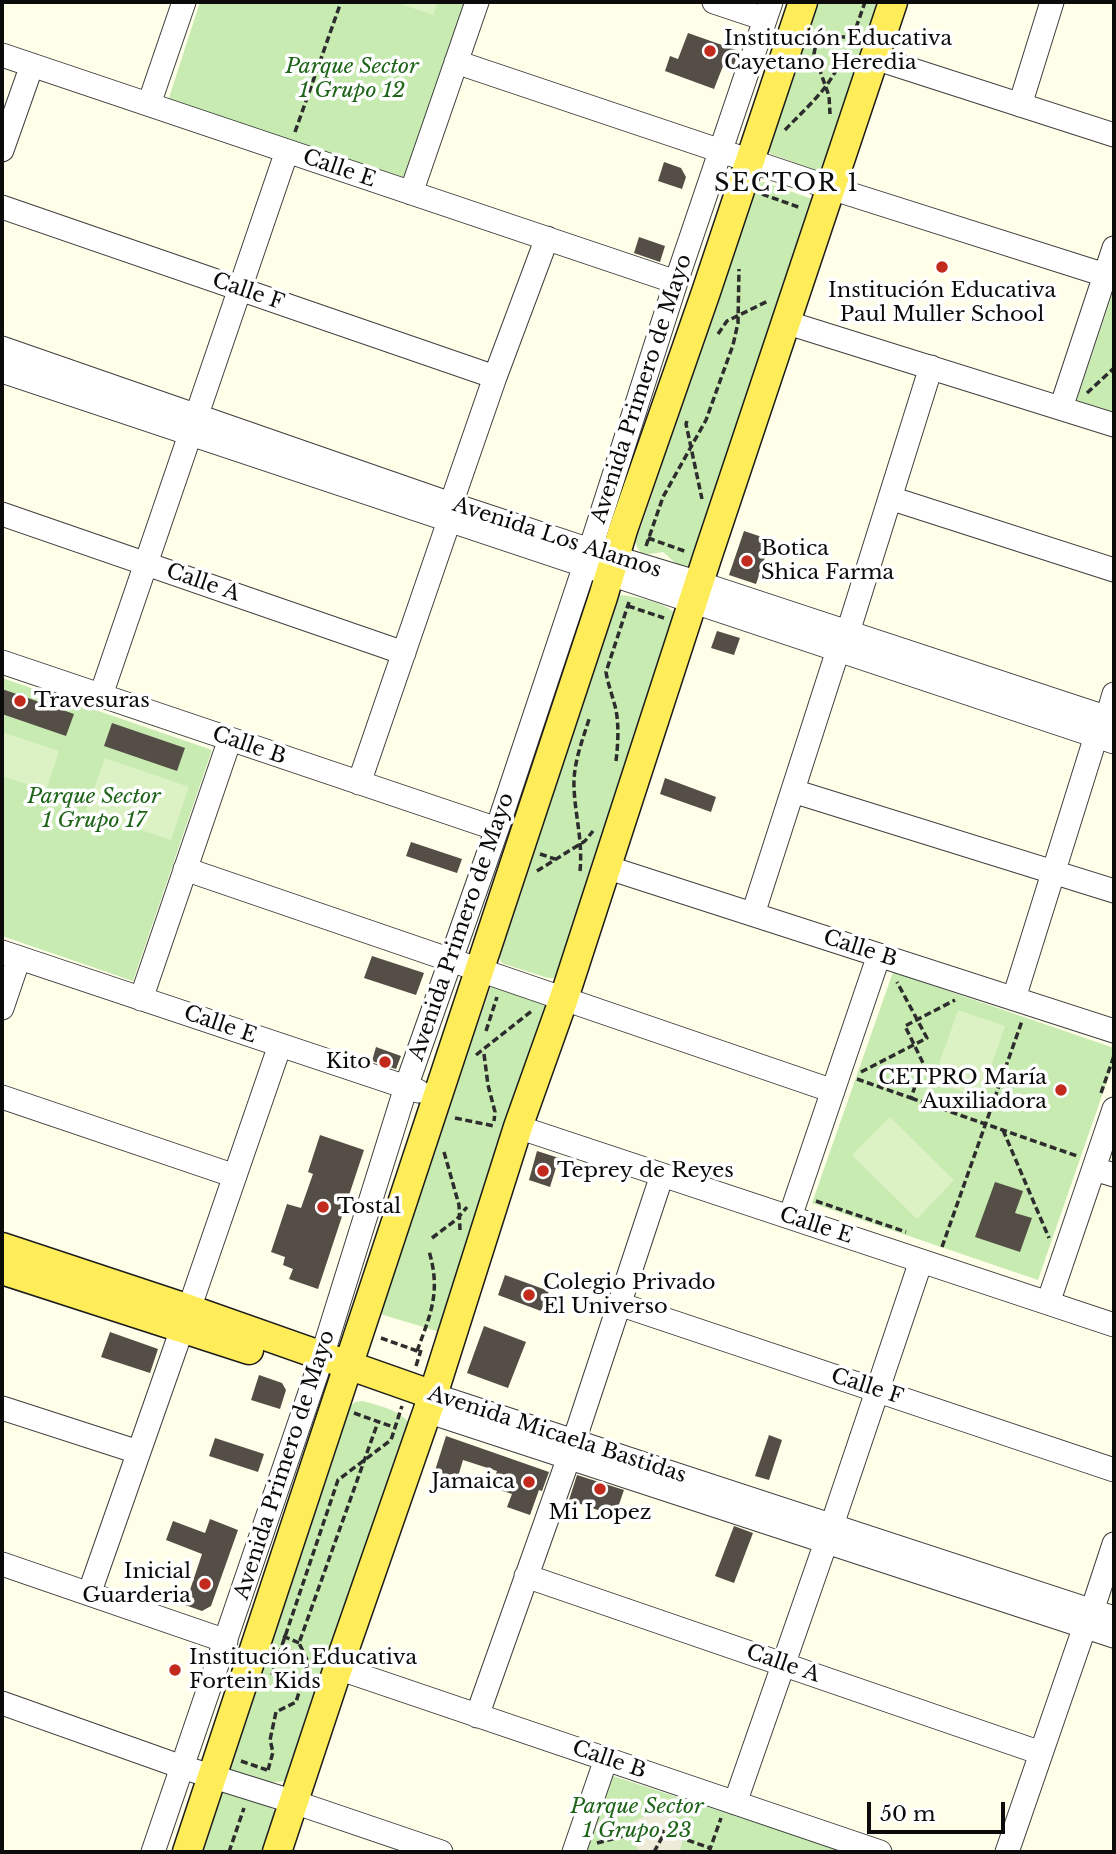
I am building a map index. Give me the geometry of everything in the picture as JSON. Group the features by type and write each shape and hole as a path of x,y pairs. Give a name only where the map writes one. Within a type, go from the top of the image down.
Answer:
{"main road":[{"name":"Avenida Primero de Mayo","path":"187,1852 360,1331 446,1108 480,969 803,2"},
{"path":"277,1852 338,1668 501,1129 552,994 606,867 893,2"},
{"name":"Avenida Micaela Bastidas","path":"2,1247 185,1319 319,1365 343,1384 414,1410"},
{"name":"Avenida Micaela Bastidas","path":"2,1270 185,1319"}],"street":[{"path":"149,104 184,2"},
{"path":"411,193 477,2"},
{"path":"714,2 768,10"},
{"path":"1020,105 1052,2"},
{"name":"Avenida Primero de Mayo","path":"153,1852 319,1365 406,1087 497,829 618,558 676,282 768,10"},
{"path":"878,48 1020,105 1114,135"},
{"name":"Calle E","path":"2,55 676,282"},
{"path":"456,62 720,151 745,173 831,188 1105,275"},
{"path":"2,150 32,65"},
{"path":"101,695 288,151"},
{"name":"Calle F","path":"2,207 495,377"},
{"path":"359,783 495,377 547,238"},
{"path":"1065,409 1114,248"},
{"path":"785,322 1114,425"},
{"name":"Avenida Los Alamos","path":"2,348 193,426"},
{"path":"753,914 931,367"},
{"name":"Avenida Los Alamos","path":"2,371 193,426 450,513 618,558 696,592 1108,729"},
{"path":"890,498 1114,570"},
{"name":"Calle A","path":"2,514 404,653"},
{"name":"Calle B","path":"2,662 497,829"},
{"path":"1021,1001 1053,872 1108,729 1114,694"},
{"path":"141,999 230,739"},
{"path":"793,791 1114,891"},
{"name":"Calle B","path":"606,867 1114,1031"},
{"path":"186,869 552,994 848,1079"},
{"path":"2,1008 10,955"},
{"name":"Calle E","path":"10,955 406,1087 446,1108"},
{"path":"790,1217 848,1079 879,955"},
{"path":"89,1594 280,1045"},
{"path":"2,1097 235,1176"},
{"path":"1048,1303 1101,1169 1108,1102"},
{"name":"Calle E","path":"501,1129 662,1175 1114,1325"},
{"path":"477,1716 572,1449 662,1175"},
{"path":"729,1809 783,1664 878,1391 928,1263"},
{"name":"Calle F","path":"619,1304 1114,1470"},
{"path":"2,1408 138,1452"},
{"name":"Avenida Micaela Bastidas","path":"414,1410 572,1449 1088,1619 1114,1636"},
{"path":"1007,1852 1114,1544"},
{"path":"2,1564 226,1641"},
{"name":"Calle A","path":"526,1576 1041,1753"},
{"name":"Avenida Micaela Bastidas","path":"1088,1619 1114,1618"},
{"name":"Calle B","path":"338,1668 606,1759 729,1809 872,1851"},
{"path":"2,1703 182,1768 216,1765 297,1792 441,1852"},
{"path":"574,1852 606,1759"}],"path":[{"path":"288,151 341,2"},
{"path":"781,134 826,86 853,37 865,2"},
{"path":"831,118 830,96 814,54 817,37 853,37 878,48"},
{"path":"745,173 821,216"},
{"path":"615,767 616,712 606,672 627,605 618,558 663,497 706,420 733,345 738,316 739,262"},
{"path":"715,342 719,330 727,321 771,298"},
{"path":"1065,409 1114,368"},
{"path":"690,412 686,424 702,502"},
{"path":"618,558 696,592"},
{"path":"627,605 696,592"},
{"path":"602,678 627,605"},
{"path":"579,879 580,844 574,779 590,714"},
{"path":"537,870 585,841 596,828"},
{"path":"848,1079 927,1038 894,975 890,988"},
{"path":"911,1098 923,1063 905,1026 960,998 947,993"},
{"path":"472,1067 477,1054 552,994"},
{"path":"486,1031 497,998"},
{"path":"928,1263 986,1124 1021,1001"},
{"path":"484,1054 488,1085 501,1129"},
{"path":"1108,1102 1114,1056"},
{"path":"848,1079 865,1060"},
{"path":"848,1079 1003,1130 1101,1169"},
{"path":"446,1108 451,1129"},
{"path":"446,1108 501,1129"},
{"path":"1003,1130 1050,1240 1054,1228"},
{"path":"444,1151 460,1215 460,1237"},
{"path":"816,1201 917,1236"},
{"path":"432,1238 470,1204"},
{"path":"272,1674 338,1480 391,1440 414,1410 419,1352 434,1301 435,1271 429,1251"},
{"path":"419,1352 438,1301"},
{"path":"360,1331 419,1352"},
{"path":"343,1384 378,1422"},
{"path":"378,1422 414,1410"},
{"path":"268,1770 273,1752 270,1740 276,1712 296,1702 308,1662 299,1643 378,1422"},
{"path":"216,1765 268,1770 297,1792"},
{"path":"229,1852 244,1808"},
{"path":"595,1834 591,1845 653,1828 710,1850 729,1809"},
{"path":"654,1852 665,1832"}],"green space":[{"name":"Parque Sector 1 Grupo 12","path":"200,2 466,2 406,178 167,104"},
{"path":"395,2 438,2 433,15"},
{"path":"817,2 886,2 822,172 769,151"},
{"path":"764,182 815,200 692,565 683,566 663,552 642,553 636,539 755,187"},
{"path":"1114,289 1114,416 1076,403"},
{"path":"619,595 648,600 675,613 559,978 548,978 504,964 500,957 609,608 614,598"},
{"name":"Parque Sector 1 Grupo 17","path":"2,678 212,750 133,981 2,936"},
{"path":"2,732 59,751 46,791 2,776"},
{"path":"105,758 189,787 171,840 86,811"},
{"path":"893,972 1114,1048 1114,1061 1038,1280 812,1203"},
{"path":"498,983 549,1000 443,1333 377,1313 491,986"},
{"path":"958,1010 1005,1026 980,1098 933,1081"},
{"path":"890,1117 954,1180 917,1219 852,1155"},
{"path":"363,1401 396,1412 410,1425 294,1771 286,1781 267,1783 229,1769 347,1409 355,1402"},
{"name":"Parque Sector 1 Grupo 23","path":"613,1776 845,1852 587,1852"},
{"path":"224,1790 253,1798 273,1808 274,1822 264,1852 195,1852 216,1794"}],"shaded area":[{"path":"670,1805 684,1834 680,1852 639,1852 626,1825"}],"building":[{"path":"688,33 739,51 732,70 723,66 714,89 665,71 670,56 678,59"},
{"path":"664,162 681,168 686,177 682,189 658,181"},
{"path":"639,237 665,246 660,262 634,253"},
{"path":"744,531 771,540 756,584 729,575"},
{"path":"717,631 740,638 734,655 711,648"},
{"name":"Travesuras","path":"2,689 74,714 66,736 2,714"},
{"path":"112,723 185,748 177,771 104,746"},
{"path":"665,778 716,797 711,812 660,794"},
{"path":"411,842 462,859 457,873 406,856"},
{"path":"372,956 424,973 416,995 364,978"},
{"name":"Kito","path":"376,1047 401,1056 396,1069 372,1061"},
{"path":"320,1135 364,1150 318,1289 289,1279 293,1269 283,1265 285,1257 271,1252 287,1204 301,1208 313,1174 308,1172"},
{"path":"537,1151 559,1158 550,1187 529,1180"},
{"path":"995,1182 1023,1191 1015,1213 1032,1218 1020,1252 975,1237"},
{"name":"Colegio Privado El Universo","path":"505,1275 549,1291 541,1311 498,1295"},
{"path":"484,1326 526,1342 508,1388 467,1373"},
{"path":"110,1332 158,1349 150,1373 101,1357"},
{"path":"259,1375 282,1383 286,1390 280,1409 251,1400"},
{"path":"769,1435 782,1440 769,1480 755,1476"},
{"path":"446,1436 549,1472 530,1515 507,1507 512,1494 491,1487 497,1471 463,1460 454,1490 431,1483"},
{"path":"215,1438 264,1454 258,1472 209,1456"},
{"path":"577,1475 624,1490 615,1516 569,1500"},
{"path":"210,1519 238,1530 211,1606 202,1611 185,1605 202,1554 166,1540 173,1521 205,1533"},
{"path":"734,1526 753,1533 734,1583 715,1576"}],"place":[{"name":"Institución Educativa Cayetano Heredia","path":"710,51"},
{"name":"Institución Educativa Paul Muller School","path":"942,267"},
{"name":"Botica Shica Farma","path":"747,561"},
{"name":"Travesuras","path":"20,701"},
{"name":"Kito","path":"385,1062"},
{"name":"CETPRO María Auxiliadora","path":"1061,1090"},
{"name":"Teprey de Reyes","path":"543,1171"},
{"name":"Tostal","path":"323,1207"},
{"name":"Colegio Privado El Universo","path":"529,1295"},
{"name":"Jamaica","path":"529,1482"},
{"name":"Mi Lopez","path":"600,1489"},
{"name":"Inicial Guarderia","path":"205,1584"},
{"name":"Institución Educativa Fortein Kids","path":"175,1670"}],"district":[{"name":"SECTOR 1","path":"787,184"}]}
